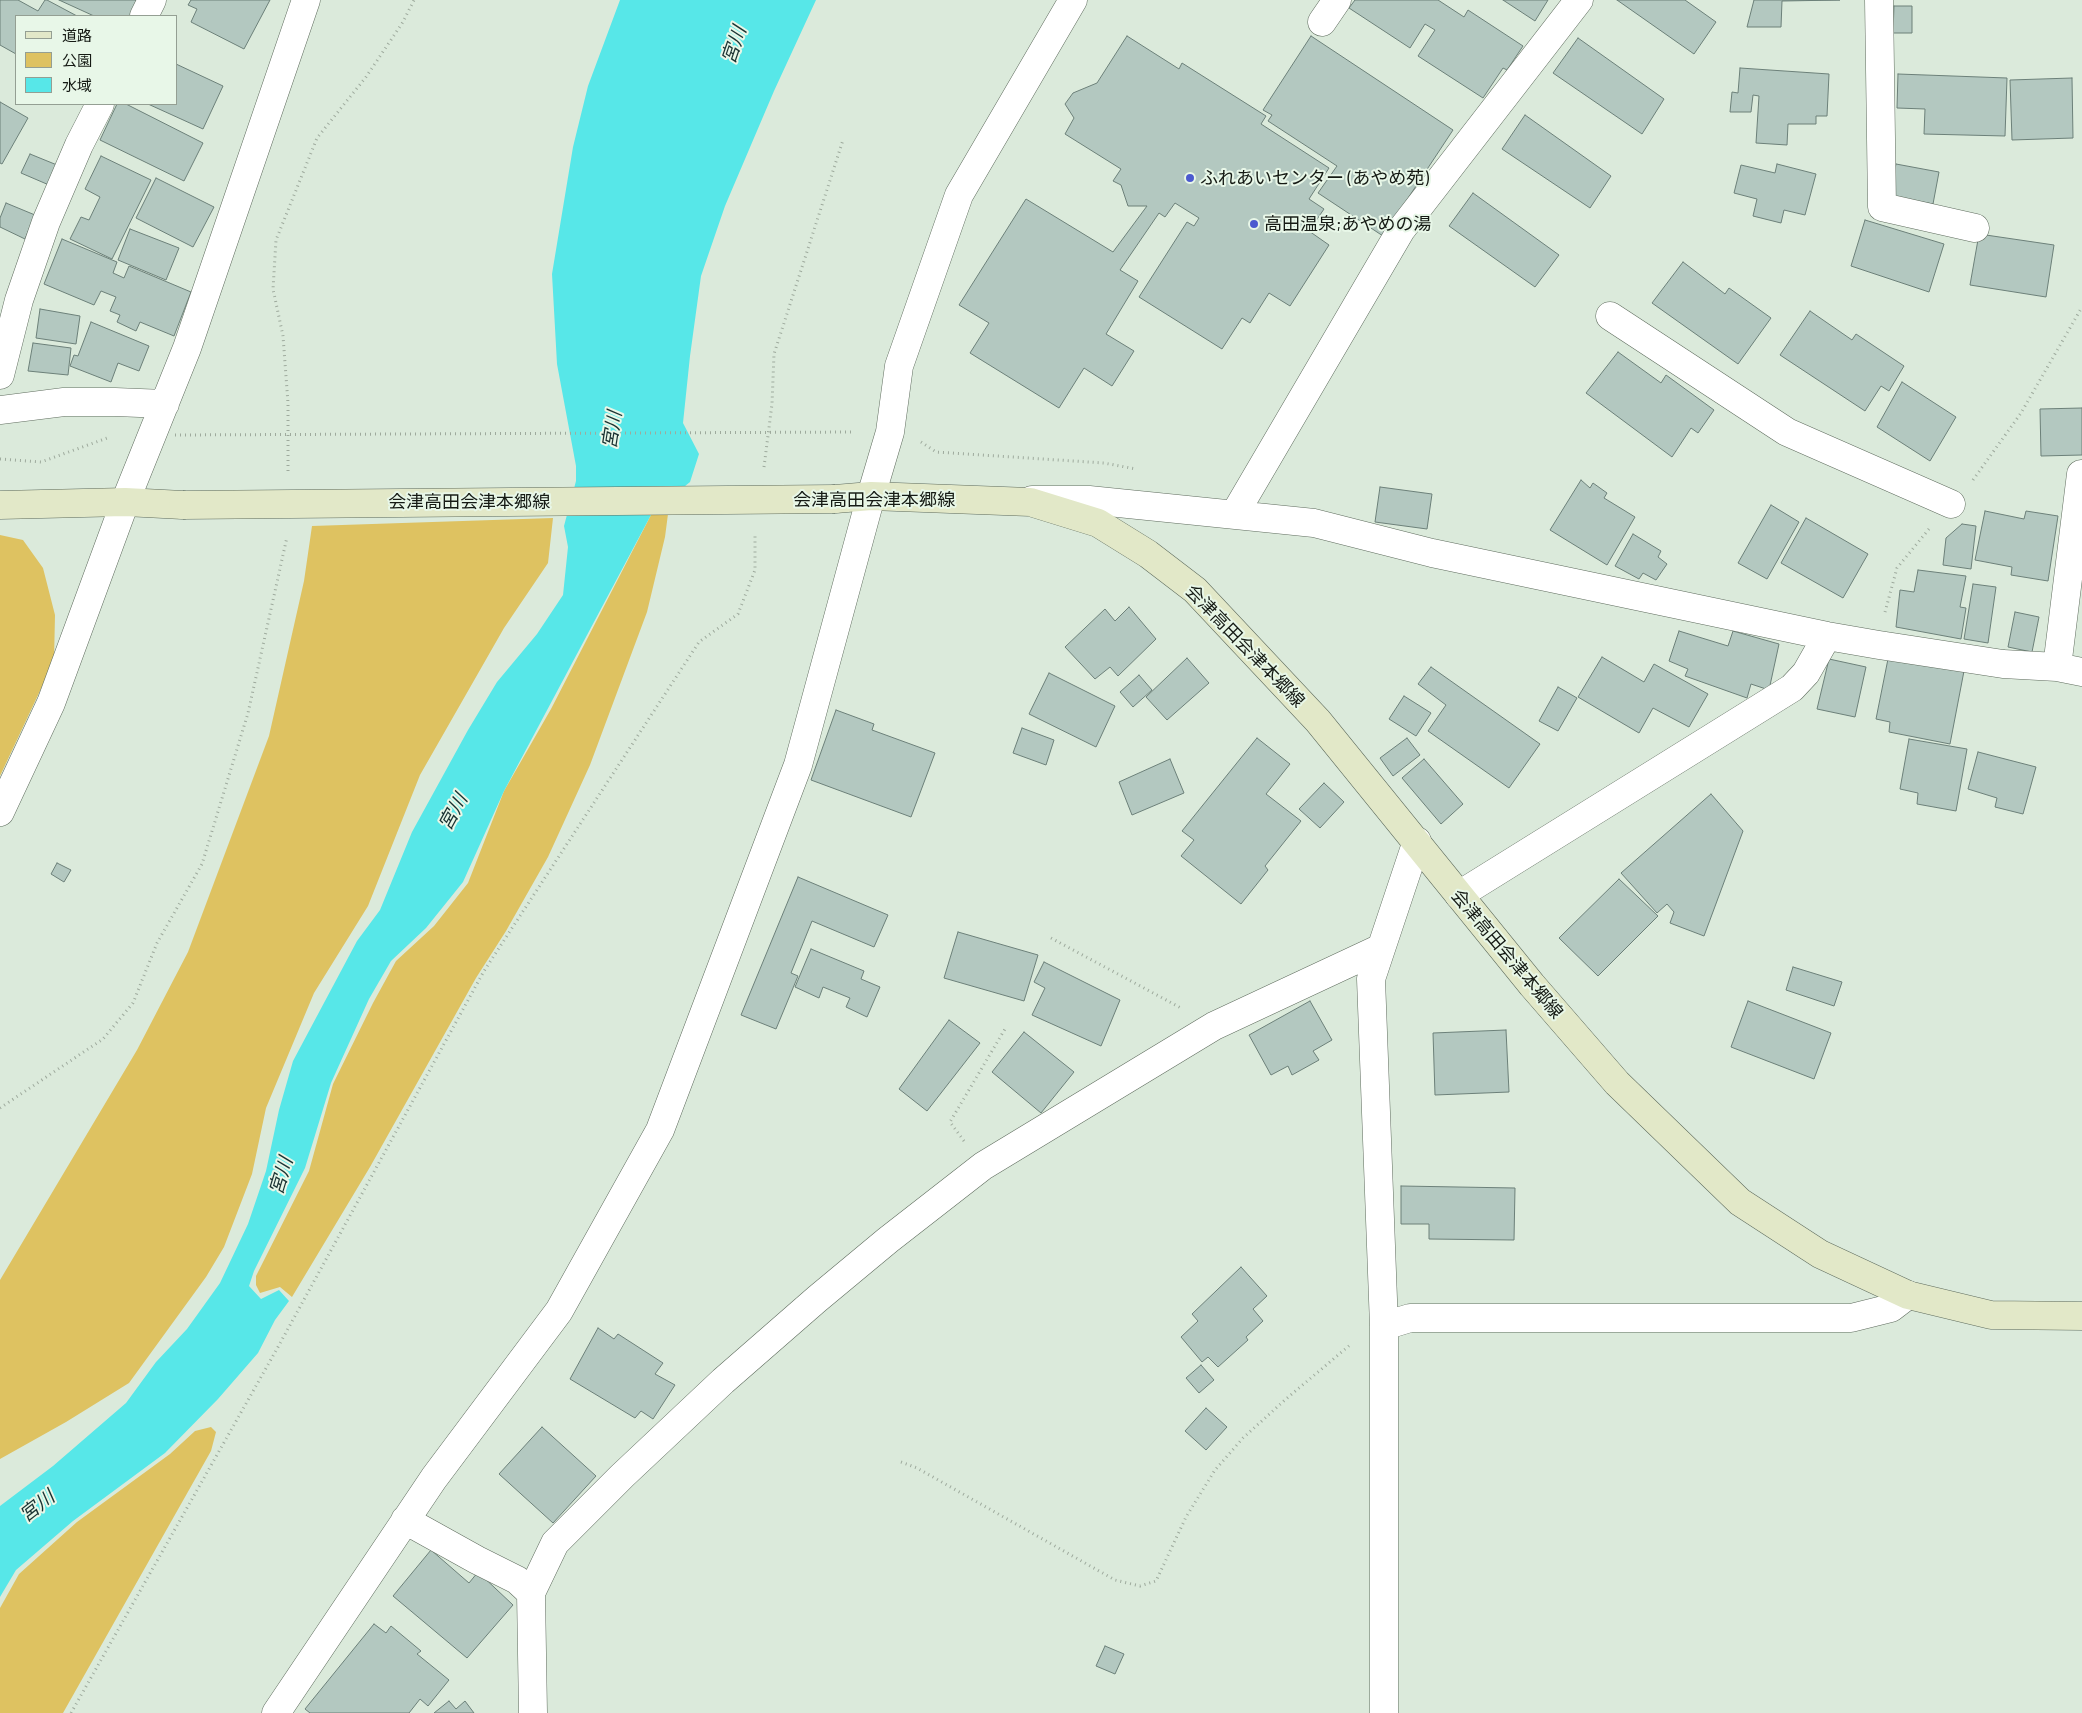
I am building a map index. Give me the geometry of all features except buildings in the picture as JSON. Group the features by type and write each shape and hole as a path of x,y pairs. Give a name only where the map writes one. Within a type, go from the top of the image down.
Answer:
{"main road":[{"name":"会津高田会津本郷線","path":"0,505 125,502 184,505 835,499 871,496 1030,502 1098,523 1148,554 1195,590 1318,721 1417,841 1442,875 1532,986 1617,1083 1740,1202 1820,1254 1908,1295 1991,1315 2082,1316"}],"street":[{"path":"144,15 152,0"},
{"path":"0,812 51,703 125,502 164,434 165,404 187,348 306,0"},
{"path":"276,1713 434,1478 559,1311 660,1130 798,765 890,432 899,366 958,195 1073,0"},
{"path":"1234,515 1401,230 1579,0"},
{"path":"1879,0 1882,208 1976,228"},
{"path":"0,375 19,300 46,222 79,145 99,105"},
{"path":"1610,316 1787,432 1951,504"},
{"path":"0,410 64,402 165,404"},
{"path":"928,499 1089,500 1314,523 1432,553 1828,636 2003,664 2070,669 2081,474"},
{"path":"1460,895 1792,688 1806,673 1828,636"},
{"path":"1384,1713 1384,1326 1371,979 1417,841"},
{"path":"533,1713 531,1593 555,1543 643,1456 723,1381 888,1240 983,1166 1214,1026 1381,948"},
{"path":"1384,1326 1410,1318 1851,1318 1891,1308 1908,1295"},
{"path":"406,1520 476,1560 518,1580 531,1593"}],"path":[{"path":"288,478 287,393 283,336 273,289 276,240 317,138 366,77 403,22 414,0"},
{"path":"763,470 772,404 774,354 843,140"},
{"path":"1879,645 1884,614 1897,568 1912,548 1966,488 2021,413 2082,307"},
{"path":"0,459 41,462 119,433 890,432 912,436 936,452 1104,463 1143,470"},
{"path":"71,1713 278,1347 484,972 698,642 738,614 754,570 756,526"},
{"path":"0,1108 103,1039 133,1003 157,943 202,864 248,713 288,534"},
{"path":"1050,938 1214,1026"},
{"path":"983,1166 950,1122 1005,1029"},
{"path":"901,1462 917,1468 1115,1580 1140,1586 1156,1581 1191,1510 1215,1470 1243,1438 1286,1399 1355,1342 1384,1326"}],"green space":[{"path":"652,513 668,514 665,537 647,612 590,765 548,857 506,931 476,978 370,1167 292,1297 280,1287 260,1293 256,1285 256,1276 309,1171 333,1084 373,1003 396,961 434,926 468,883 504,791 551,709"},
{"path":"553,518 548,563 504,628 420,775 368,906 314,993 266,1108 252,1174 224,1247 206,1277 129,1383 66,1422 0,1459 0,1280 137,1050 188,952 269,736 304,581 312,526"},
{"path":"0,535 23,540 43,568 55,615 54,661 0,776"},
{"path":"211,1427 216,1432 211,1451 63,1713 0,1713 0,1608 19,1574 77,1522 170,1454 195,1431"}],"water":[{"name":"宮川","path":"620,0 816,0 774,91 725,206 701,276 683,423 699,454 690,482 652,513 504,791 463,882 426,928 391,961 369,999 331,1083 305,1168 254,1271 249,1286 261,1299 279,1290 289,1301 275,1320 258,1353 218,1399 165,1453 73,1521 16,1570 0,1597 0,1506 53,1466 126,1403 156,1362 187,1329 220,1283 248,1224 266,1171 279,1110 293,1061 357,941 380,910 412,832 468,730 497,682 537,634 563,595 568,547 564,526 576,481 576,466 557,364 552,274 573,147 588,86"}],"place":[{"name":"ふれあいセンター (あやめ苑)","path":"1190,178"},
{"name":"高田温泉;あやめの湯","path":"1254,224"}]}
